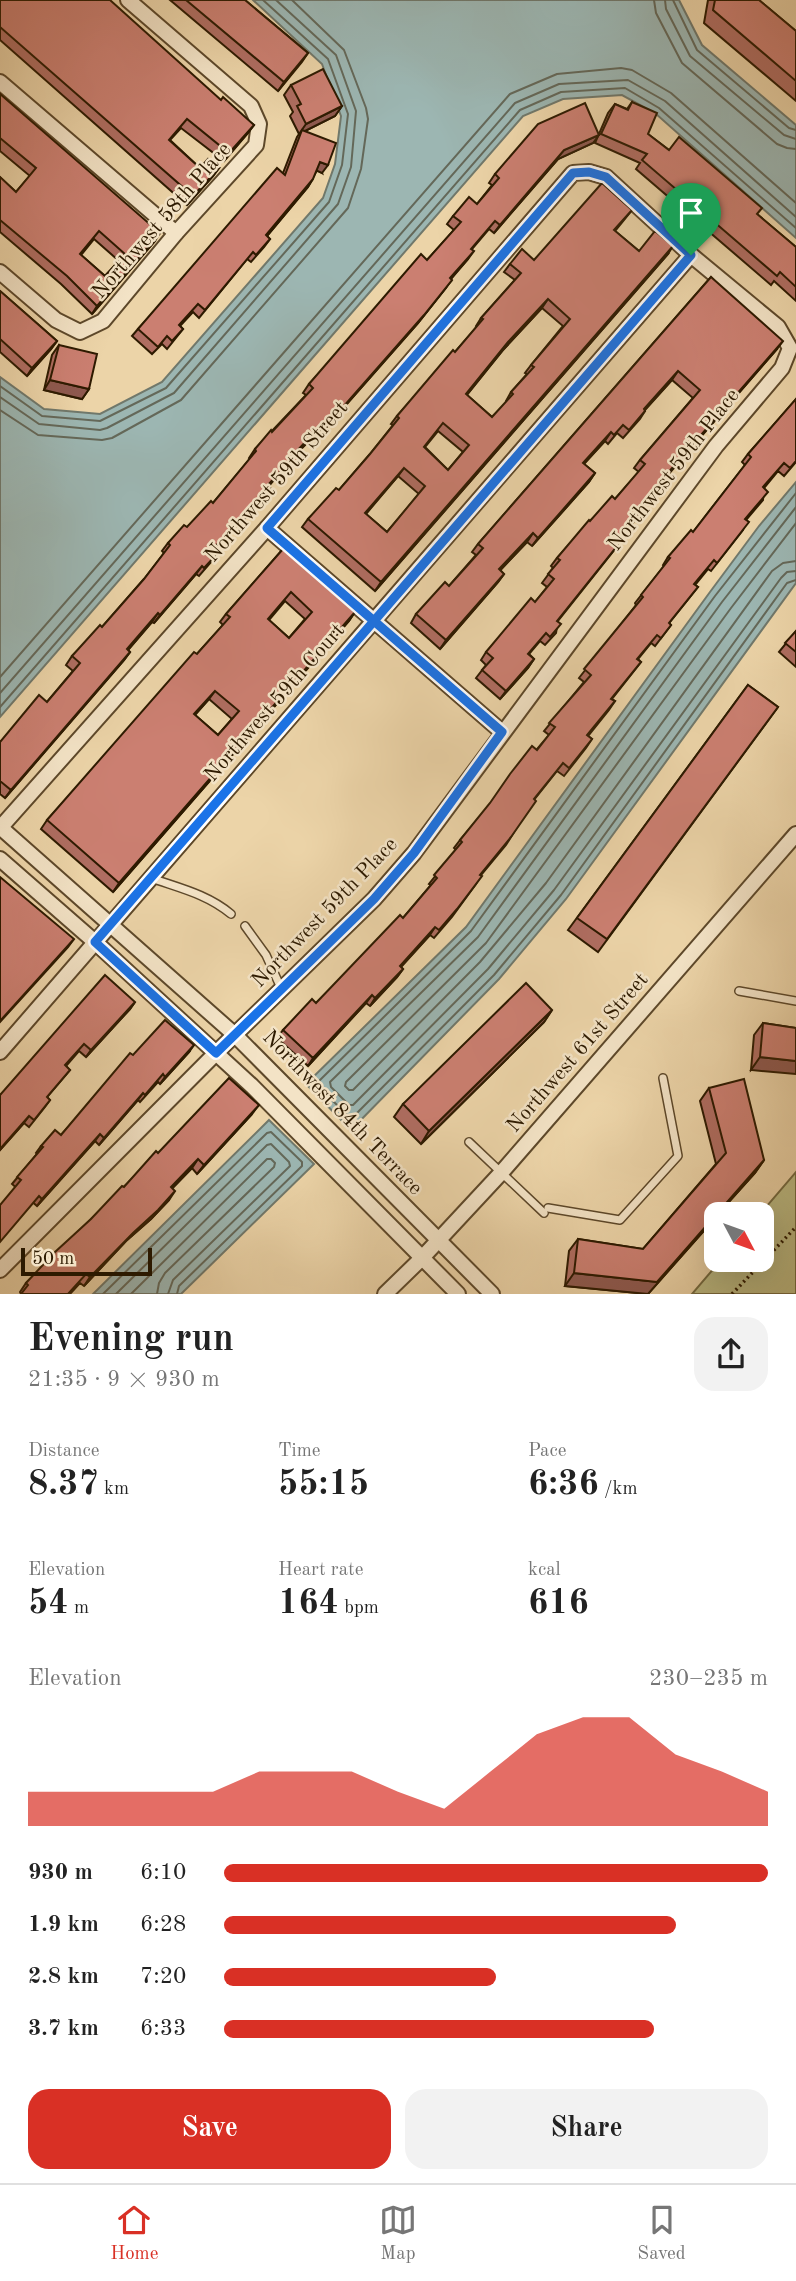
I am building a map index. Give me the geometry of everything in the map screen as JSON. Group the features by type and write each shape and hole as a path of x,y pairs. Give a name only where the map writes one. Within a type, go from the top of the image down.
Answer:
{"street":[{"name":"Northwest 58th Place","path":"0,272 56,320 80,332 103,321 176,233 256,145 259,124 251,106 128,0"},
{"path":"0,82 176,233"},
{"name":"Northwest 59th Street","path":"0,828 267,528 573,173 589,172 606,177 691,255"},
{"name":"Northwest 59th Place","path":"0,1270 374,899 414,853 716,446 782,368 790,348 778,327 691,255"},
{"name":"Northwest 59th Court","path":"0,1052 691,255"},
{"path":"267,528 502,732"},
{"name":"Northwest 84th Terrace","path":"0,828 235,1035 492,1294"},
{"name":"Northwest 61st Street","path":"385,1294 501,1173 796,834"},
{"path":"0,859 253,1086 458,1294"}],"lane":[{"path":"151,878 199,894 218,903 231,914"},
{"path":"245,926 266,955 282,989"},
{"path":"738,991 796,1001"},
{"path":"469,1142 546,1211 620,1220 678,1156 663,1078"}],"path":[{"path":"732,1294 796,1227"}],"green space":[{"path":"796,1172 796,1294 692,1294 711,1272 774,1272 774,1202 770,1202"}],"water":[{"path":"253,0 679,0 702,45 796,125 796,238 655,113 622,95 563,99 523,116 0,717 0,377 44,409 100,414 162,382 323,198 335,164 341,116 322,64"},
{"path":"796,482 796,583 566,899 499,979 351,1130 306,1084 466,927 710,592"},
{"path":"269,1120 314,1164 181,1294 93,1294"}],"building":[{"path":"0,0 110,0 221,100 223,97 254,125 229,153 187,119 169,140 200,168 208,159 219,168 193,196 0,27"},
{"path":"186,0 245,0 308,53 284,82"},
{"path":"715,0 759,0 796,31 796,81 713,10"},
{"path":"323,69 342,106 306,124 297,106 301,104 291,85"},
{"path":"0,94 160,233 97,306 67,276 0,220 0,177 16,192 36,168 0,138","holes":["99,231 125,254 105,276 80,254"]},
{"path":"632,102 657,113 648,134 669,150 679,137 762,208 757,214 796,247 796,287 780,272 777,276 642,160 647,154 601,134 615,104 628,110"},
{"path":"585,103 599,135 564,150 500,225 495,221 471,249 474,251 450,278 452,280 424,315 329,423 326,420 296,452 301,456 289,470 285,466 267,486 270,488 212,550 217,554 204,568 202,566 160,615 158,613 127,649 130,652 11,790 0,781 0,742 39,695 47,702 80,663 72,656 100,625 102,627 144,579 170,545 168,543 211,501 213,503 271,430 272,432 313,388 309,384 421,254 427,260 461,222 453,216 469,197 477,204 499,178 495,174 538,124"},
{"path":"302,130 336,143 328,165 320,162 313,179 266,235 270,239 256,255 253,252 205,310 198,304 179,325 183,329 172,341 167,336 158,347 138,329 277,168 285,175"},
{"path":"602,183 632,210 614,230 639,251 655,231 673,246 381,582 308,519 336,488 339,490 399,418 397,416 521,273 510,264 522,249 534,260","holes":["548,299 570,319 531,365 534,367 511,392 513,394 492,417 466,394 508,342","443,423 469,445 448,470 424,447","404,468 425,486 387,532 365,513"]},
{"path":"711,277 783,341 659,483 662,485 637,513 639,515 616,543 618,545 557,621 561,624 550,637 546,633 528,654 534,659 506,691 482,670 493,658 486,652 531,598 535,602 554,579 548,574 560,560 557,558 589,520 612,496 615,499 645,464 640,460 700,390 678,371 629,430 623,425 614,435 611,432 583,463 595,473 538,538 533,533 499,569 504,574 446,640 416,614 445,582 449,586 483,548 478,544"},
{"path":"0,291 57,341 32,368 0,339"},
{"path":"59,345 97,354 89,389 50,380"},
{"path":"796,399 796,461 790,468 784,463 763,487 768,492 745,519 749,522 717,563 714,560 694,584 698,587 669,623 671,625 661,638 657,635 637,659 641,662 611,699 615,701 587,735 592,739 569,768 563,763 534,799 536,801 511,837 457,909 439,930 435,927 400,966 403,969 375,998 372,995 313,1058 283,1030 312,999 316,1003 400,915 403,918 437,878 434,875 462,842 460,840 510,774 532,746 537,750 555,727 549,723 591,675 584,669 643,597 641,595 670,558 668,557 691,530 693,532 751,457 748,454"},
{"path":"283,549 355,612 119,883 47,820 194,652 197,654 230,617 226,614","holes":["291,592 312,612 289,638 268,619","215,691 239,711 218,735 194,714"]},
{"path":"796,631 796,652 785,643"},
{"path":"748,685 778,707 607,939 577,918"},
{"path":"0,877 74,939 0,1021"},
{"path":"105,975 135,1002 91,1050 84,1044 65,1065 70,1070 47,1097 50,1100 34,1120 29,1116 0,1149 0,1095"},
{"path":"526,983 552,1010 429,1131 403,1104"},
{"path":"165,1020 194,1045 165,1077 163,1074 145,1095 143,1093 104,1138 100,1134 42,1199 39,1196 0,1242 0,1205 21,1180 17,1177 55,1130 61,1135 130,1053 133,1055"},
{"path":"763,1023 796,1028 796,1061 760,1057"},
{"path":"229,1078 259,1105 204,1165 198,1159 171,1187 175,1191 158,1210 90,1277 86,1274 68,1294 21,1294 28,1285 26,1283 55,1252 124,1187 156,1151 158,1153"},
{"path":"744,1079 764,1160 727,1202 704,1202 704,1228 657,1282 574,1273 578,1239 643,1249 726,1153 709,1088"}],"route":[{"path":"691,255 374,621 502,732 414,853 374,899 216,1053 95,942 374,621 267,528 573,173 589,172 606,177 691,255"}]}
